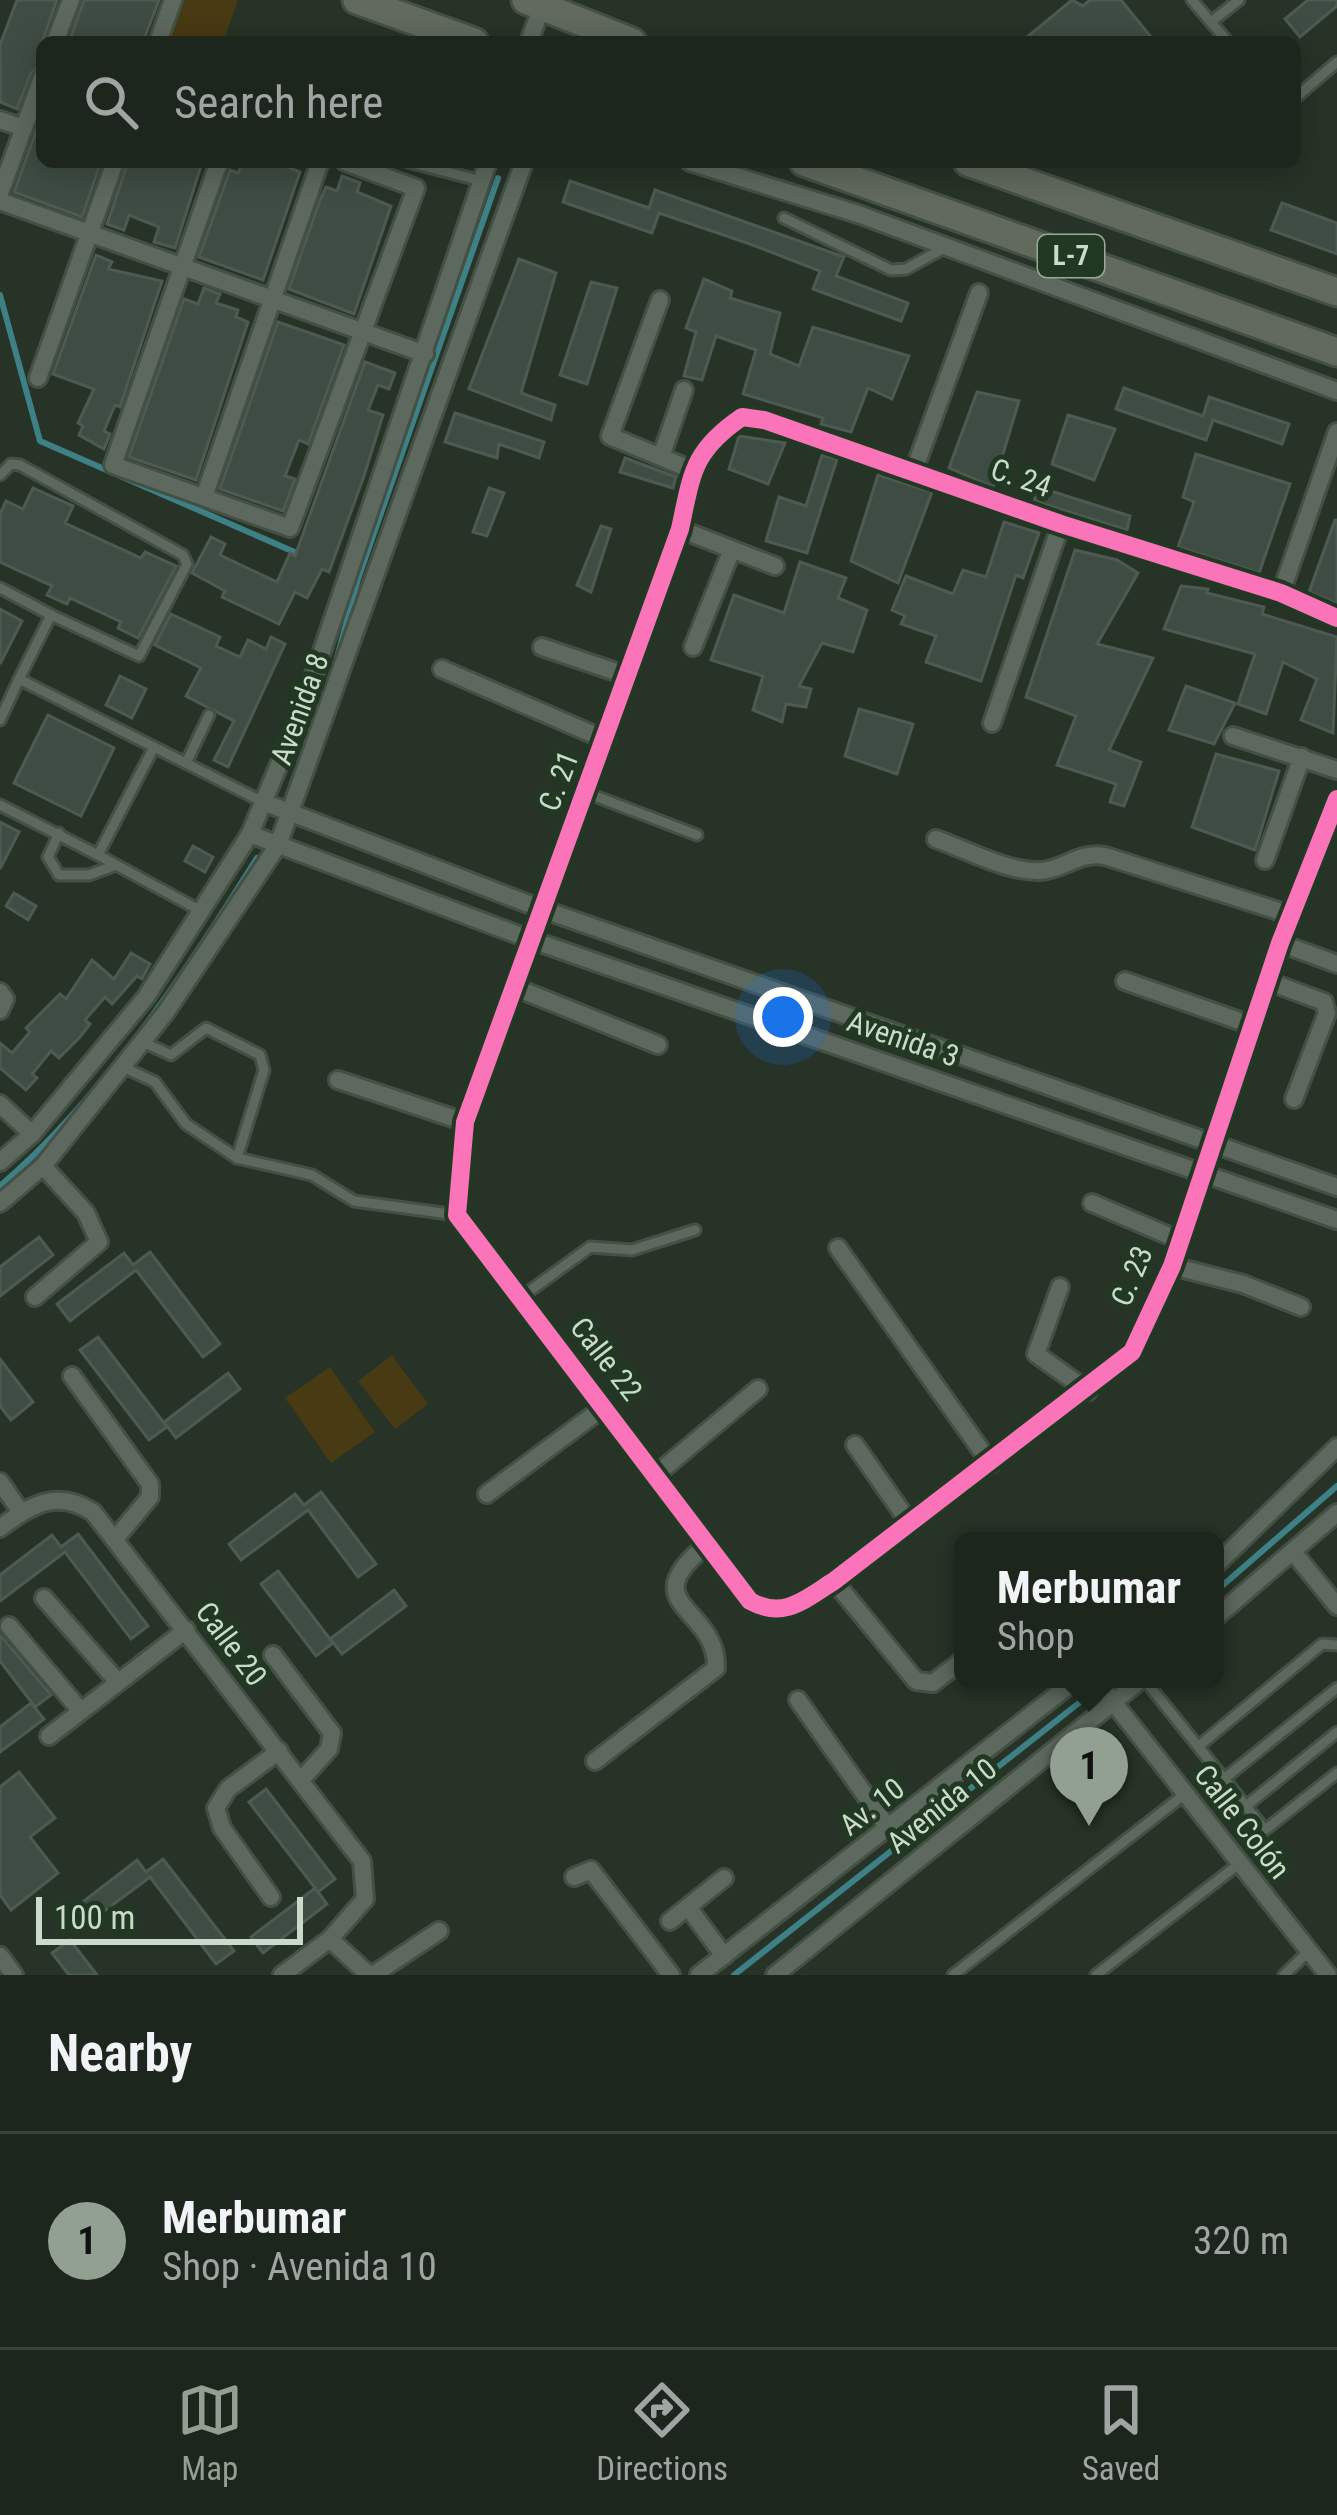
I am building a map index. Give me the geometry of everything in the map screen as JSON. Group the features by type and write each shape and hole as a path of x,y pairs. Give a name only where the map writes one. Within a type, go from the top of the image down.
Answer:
{"main road":[{"path":"357,0 457,36"},
{"path":"534,3 573,31"},
{"name":"L-7","path":"821,168 1337,352"},
{"name":"L-7","path":"985,168 1337,292"}],"street":[{"path":"58,36 71,0"},
{"path":"160,36 173,0"},
{"path":"530,36 534,3"},
{"path":"36,95 0,197 88,235 425,354"},
{"path":"0,120 24,128"},
{"path":"38,378 113,168"},
{"path":"217,168 113,465 290,528 416,188 361,168"},
{"path":"204,497 318,168"},
{"name":"Avenida 8","path":"0,1162 32,1134 146,997 250,834 303,706 486,168"},
{"name":"Avenida 8","path":"0,1203 43,1166 142,1042 278,845 522,168"},
{"path":"707,168 946,247 1337,391"},
{"path":"913,473 979,293"},
{"path":"660,300 610,436 661,457 695,464"},
{"path":"661,457 684,390"},
{"name":"C. 24","path":"695,464 715,435 742,417 764,420 1061,524 1281,592 1337,618"},
{"path":"1281,592 1337,432"},
{"name":"C. 21","path":"465,1122 539,908 607,740 680,530 695,464"},
{"path":"992,723 1061,524"},
{"path":"680,530 775,566"},
{"path":"693,647 731,552"},
{"path":"542,647 628,676"},
{"path":"442,669 607,740"},
{"path":"1232,736 1337,770"},
{"path":"1264,860 1302,758"},
{"name":"C. 23","path":"767,1610 790,1609 834,1581 1088,1391 1132,1352 1172,1266 1280,944 1337,799"},
{"name":"Avenida 3","path":"263,802 539,908 1337,1187"},
{"name":"Avenida 3","path":"250,834 529,939 1337,1220"},
{"path":"936,839 1028,870 1047,871 1089,853 1106,856 1291,915"},
{"path":"1280,944 1337,964"},
{"path":"1125,981 1254,1026"},
{"path":"1267,981 1324,1001 1327,1013 1294,1099"},
{"path":"514,987 658,1045"},
{"path":"0,992 5,999 0,1010"},
{"path":"338,1080 465,1122 457,1215"},
{"path":"0,1104 32,1134"},
{"path":"35,1297 99,1242 86,1213 43,1166"},
{"path":"1092,1203 1179,1240"},
{"name":"Calle 22","path":"457,1215 658,1473 750,1601 767,1610"},
{"path":"838,1248 991,1464"},
{"path":"1172,1266 1243,1284 1301,1307"},
{"path":"1060,1287 1036,1354 1088,1391"},
{"path":"72,1376 150,1484 150,1497 116,1538"},
{"path":"658,1473 758,1389"},
{"path":"487,1494 604,1407"},
{"path":"855,1445 911,1525"},
{"path":"1224,1557 1337,1447"},
{"path":"0,1482 28,1508 0,1528"},
{"name":"Calle 20","path":"28,1508 74,1500 116,1538 362,1861 365,1899 330,1939"},
{"path":"1224,1610 1337,1513"},
{"path":"595,1761 716,1668 716,1653 676,1594 674,1580 680,1567 709,1543"},
{"path":"1294,1552 1337,1606"},
{"path":"834,1581 916,1681 933,1683 954,1667"},
{"path":"44,1598 118,1681"},
{"path":"9,1626 80,1710"},
{"path":"49,1736 186,1630"},
{"path":"273,1654 332,1732 328,1749 301,1780"},
{"name":"Av. 10","path":"699,1975 1066,1688"},
{"name":"Calle Colón","path":"1102,1688 1328,1975"},
{"name":"Avenida 10","path":"775,1975 1132,1688"},
{"path":"798,1700 889,1829"},
{"path":"271,1897 222,1828 216,1808 228,1789 279,1751"},
{"path":"574,1877 591,1870 671,1975"},
{"path":"670,1921 724,1878"},
{"path":"688,1907 724,1956"},
{"path":"282,1975 330,1939 371,1975 439,1931"},
{"path":"0,1956 14,1975"}],"lane":[{"path":"1192,0 1223,36"},
{"path":"1211,22 1239,0"},
{"path":"1301,93 1337,62"},
{"path":"458,168 482,181"},
{"path":"784,218 891,270 906,269 946,247"},
{"path":"0,475 11,464 20,465 183,556 187,564 140,656 0,588"},
{"path":"0,721 51,615"},
{"path":"20,679 263,802"},
{"path":"186,763 209,715"},
{"path":"98,855 154,747"},
{"path":"587,793 697,835"},
{"path":"0,805 201,911"},
{"path":"59,833 48,857 59,875 81,877 116,865"},
{"path":"149,1079 166,1054 206,1028 260,1054 264,1070 237,1158"},
{"path":"142,1042 166,1054"},
{"path":"122,1067 149,1079 186,1124 237,1158 313,1175 354,1202 457,1215"},
{"path":"520,1298 590,1247 632,1250 695,1230"},
{"path":"1200,1745 1322,1644 1337,1645"},
{"path":"1151,1688 1268,1830 1337,1773"},
{"path":"1225,1778 1337,1688"},
{"path":"1246,1806 1337,1732"},
{"path":"953,1975 1185,1793"},
{"path":"1096,1975 1240,1863"},
{"path":"1284,1975 1310,1951"}],"shaded area":[{"path":"185,0 238,0 225,36 171,36"},
{"path":"392,1355 428,1404 395,1429 358,1381"},
{"path":"330,1367 375,1432 331,1463 285,1398"}],"building":[{"path":"17,0 57,0 44,36 36,36 36,69 17,109 0,102 0,45"},
{"path":"84,0 159,0 145,36 71,36"},
{"path":"1072,0 1083,6 1090,0 1121,0 1150,36 1028,36"},
{"path":"1308,0 1337,0 1337,6 1301,36 1285,19"},
{"path":"36,132 36,168 99,168 82,217 14,192"},
{"path":"126,168 200,168 175,248 154,242 159,227 129,215 124,230 107,224"},
{"path":"240,168 300,172 263,280 199,257 230,170 238,173"},
{"path":"342,176 360,183 357,192 391,206 354,314 289,289 326,187 337,191"},
{"path":"570,181 649,208 655,190 844,257 836,276 908,303 901,321 813,289 820,271 750,244 659,213 652,233 563,202"},
{"path":"1282,203 1337,223 1337,254 1271,230"},
{"path":"96,255 112,262 108,269 162,281 120,407 115,405 104,431 110,434 104,449 79,435 83,426 78,423 94,389 53,374"},
{"path":"519,259 556,273 521,393 555,405 551,420 469,389"},
{"path":"704,279 732,291 730,298 780,313 770,354 799,366 813,327 909,356 892,399 868,388 851,432 821,424 823,418 743,394 756,350 716,336 702,380 684,376 696,332 686,328"},
{"path":"591,282 617,288 587,384 560,375"},
{"path":"204,288 220,294 216,303 238,310 236,317 248,322 196,480 129,457 184,299 198,304"},
{"path":"278,322 344,345 308,444 299,440 285,476 295,479 283,511 220,489"},
{"path":"365,362 395,373 389,389 378,385 368,410 383,415 364,476 329,572 322,569 307,598 295,592 279,624 222,597 225,591 192,573 211,537 225,544 220,555 277,582 290,553 295,556"},
{"path":"1124,388 1203,416 1209,397 1289,424 1282,444 1213,420 1206,440 1116,409"},
{"path":"977,392 1019,401 993,487 949,468"},
{"path":"455,413 544,442 539,458 499,444 497,458 445,442"},
{"path":"1068,415 1115,429 1094,480 1052,464"},
{"path":"739,436 785,443 768,484 729,469"},
{"path":"1196,454 1290,484 1259,573 1178,547 1194,502 1183,497"},
{"path":"822,455 837,459 807,553 766,541 779,497 806,506"},
{"path":"625,458 676,477 673,488 620,472"},
{"path":"878,475 932,492 898,583 851,561"},
{"path":"1038,487 1130,516 1127,530 1034,501"},
{"path":"33,488 73,506 65,523 141,558 145,552 176,566 138,638 118,628 121,622 70,598 67,604 47,595 52,586 0,562 0,514 6,501 23,509"},
{"path":"489,488 504,493 487,536 473,532"},
{"path":"1337,520 1337,604 1309,592"},
{"path":"1004,522 1039,533 1023,578 1016,575 981,681 926,662 936,636 901,624 905,616 892,610 906,576 953,594 963,570 986,577"},
{"path":"601,526 611,529 591,592 577,585"},
{"path":"1075,550 1117,560 1138,573 1097,644 1153,658 1109,750 1141,762 1124,806 1110,802 1116,784 1057,765 1076,716 1026,697"},
{"path":"800,562 846,578 838,598 867,610 853,652 822,643 799,686 811,689 806,707 786,704 782,722 753,710 763,676 711,660 734,595 784,613"},
{"path":"1181,586 1208,589 1207,593 1264,607 1262,614 1337,637 1333,733 1301,720 1317,679 1283,662 1266,714 1238,704 1255,654 1164,629"},
{"path":"0,609 22,621 0,664"},
{"path":"171,614 220,637 216,646 240,657 248,640 266,649 271,637 285,644 228,767 214,760 234,721 186,696 201,668 155,645"},
{"path":"120,676 146,689 132,718 106,705"},
{"path":"1186,686 1235,703 1214,744 1169,730"},
{"path":"859,709 913,724 897,774 845,756"},
{"path":"48,715 114,748 81,816 14,783"},
{"path":"1216,754 1279,771 1255,850 1192,827"},
{"path":"0,822 19,832 0,869"},
{"path":"193,846 213,857 205,872 185,861"},
{"path":"14,893 36,906 28,920 6,906"},
{"path":"131,953 150,964 142,979 137,976 112,1004 105,997 85,1020 90,1024 80,1037 59,1058 51,1051 26,1090 0,1068 0,1043 12,1053 30,1032 26,1028 60,994 66,999 92,960 114,979"},
{"path":"39,1237 53,1255 0,1296 0,1267"},
{"path":"150,1252 220,1344 203,1357 136,1270 70,1321 57,1304 124,1253 133,1265"},
{"path":"98,1337 167,1427 149,1440 80,1350"},
{"path":"0,1359 33,1402 11,1420 0,1406"},
{"path":"228,1373 240,1389 176,1438 164,1422"},
{"path":"321,1492 376,1564 358,1577 308,1510 241,1560 229,1544 295,1494 304,1505"},
{"path":"78,1534 148,1626 131,1639 65,1552 0,1601 0,1575 52,1535 61,1547"},
{"path":"278,1571 333,1643 316,1656 261,1584"},
{"path":"394,1590 406,1606 342,1654 330,1639"},
{"path":"0,1635 51,1695 35,1707 0,1661"},
{"path":"31,1703 44,1719 0,1752 0,1727"},
{"path":"19,1772 55,1818 30,1837 58,1873 11,1910 0,1895 0,1787"},
{"path":"266,1789 335,1879 318,1892 249,1802"},
{"path":"163,1859 234,1951 216,1964 150,1877 83,1927 71,1911 137,1860 146,1872"},
{"path":"315,1888 327,1904 263,1953 251,1937"},
{"path":"70,1940 97,1975 69,1975 52,1953"}],"waterway":[{"path":"337,658 358,579 498,178"},
{"path":"0,295 40,441 299,554"},
{"path":"0,1186 108,1074 257,858"},
{"path":"1224,1584 1337,1486"},
{"path":"734,1975 1089,1695"}],"cycle path":[{"path":"1337,618 1281,593 1061,524 764,420 742,417 704,453 465,1122 457,1215 750,1601 784,1608 834,1581 1132,1352 1172,1266 1280,943 1337,799"}],"place":[{"name":"Merbumar","path":"1089,1826"}]}
